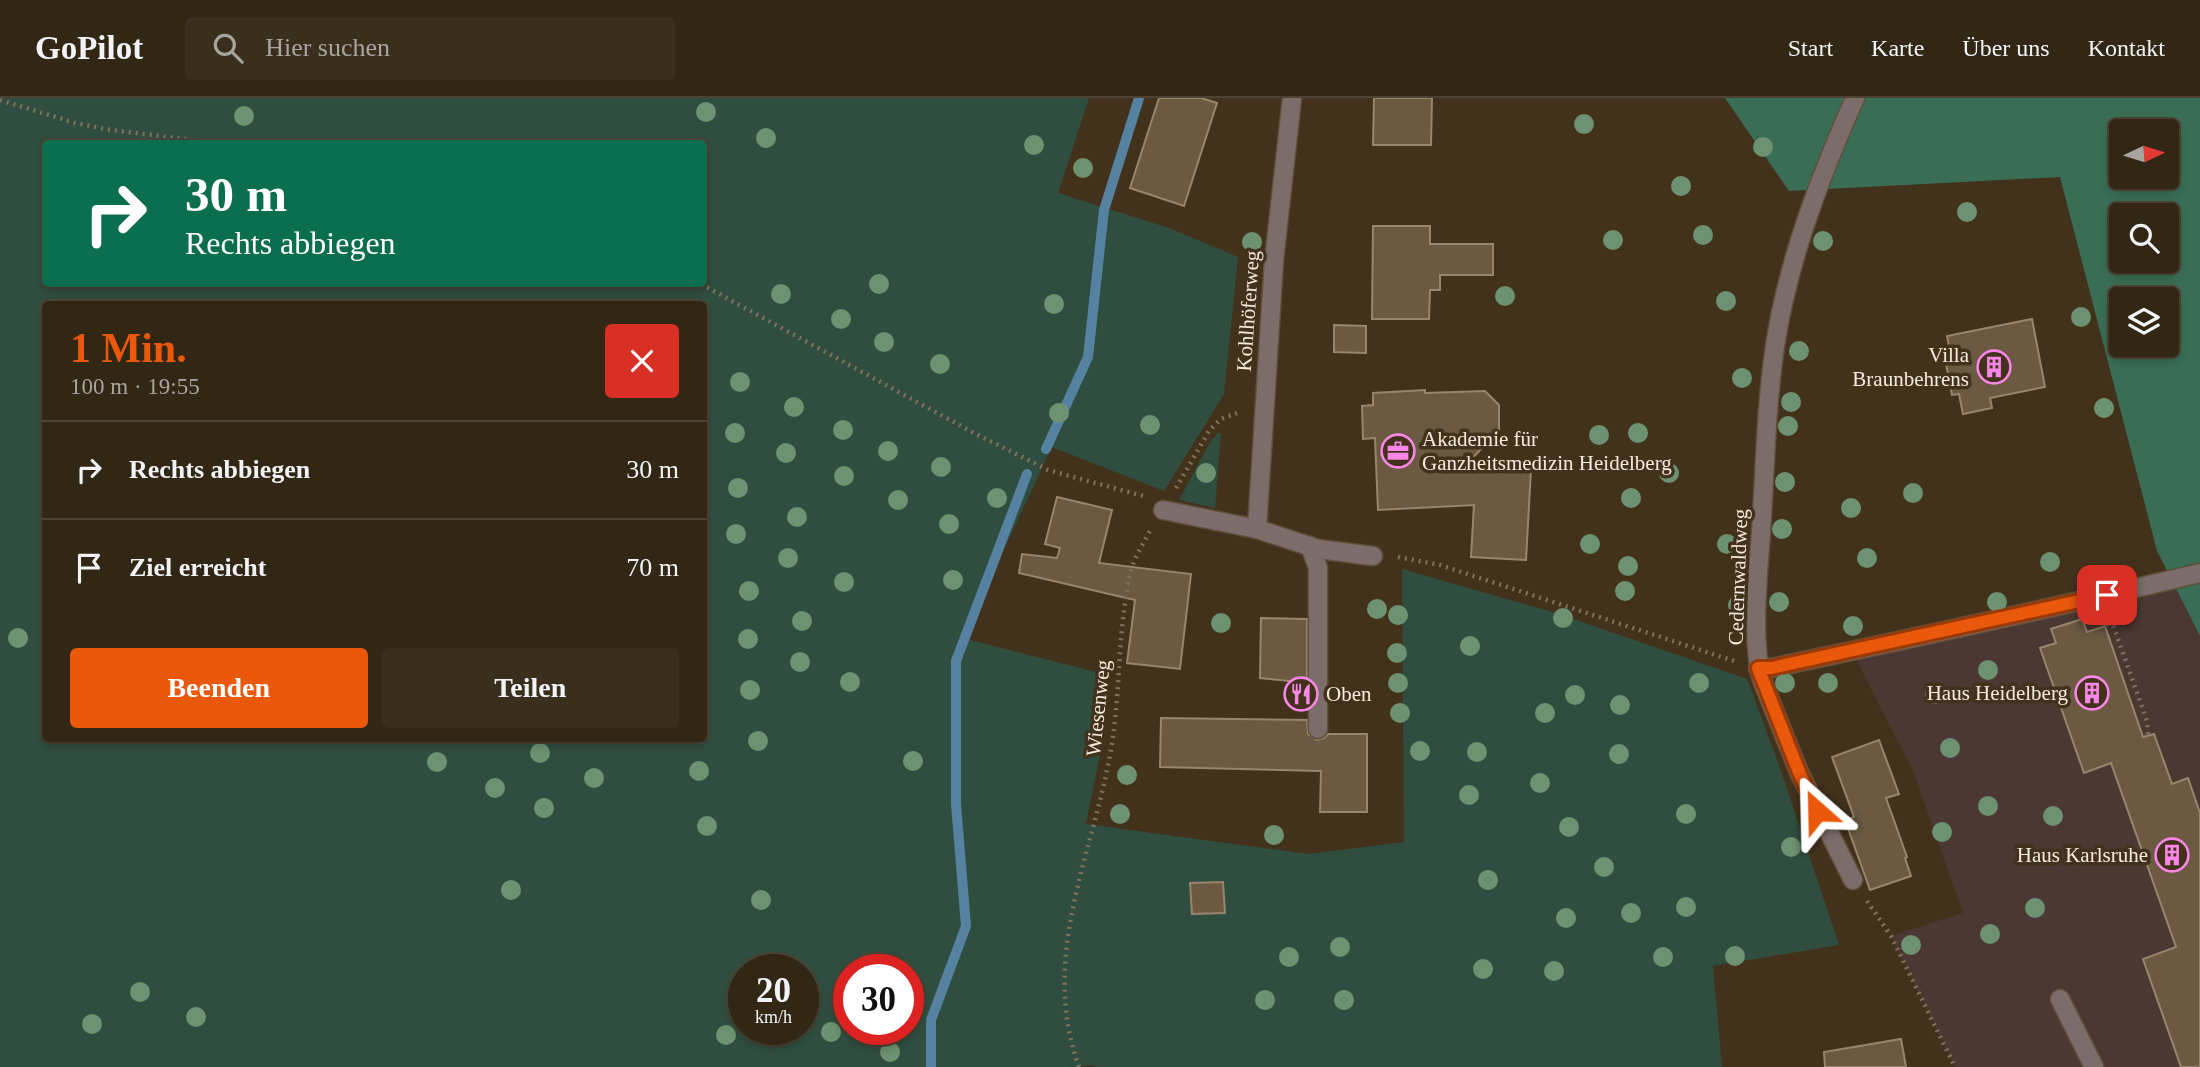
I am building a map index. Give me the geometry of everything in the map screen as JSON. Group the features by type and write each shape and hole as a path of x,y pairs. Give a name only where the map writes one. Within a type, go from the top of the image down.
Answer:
{"street":[{"name":"Kohlhöferweg","path":"1257,529 1274,260 1292,98"},
{"name":"Cedernwaldweg","path":"1853,880 1799,772 1758,668 1758,577 1769,397 1776,343 1805,226 1855,98"},
{"path":"1165,506 1257,529 1310,546 1373,556"},
{"path":"1310,546 1318,568 1318,729"},
{"path":"1758,668 1771,668 2084,601 2200,573"},
{"path":"2060,999 2094,1067"}],"path":[{"path":"0,100 87,126 194,140"},
{"path":"706,287 972,432 1048,470 1165,506"},
{"name":"Wiesenweg","path":"1079,1067 1072,1042 1067,1002 1067,941 1077,882 1111,746 1121,634 1130,575 1136,556 1209,431 1221,419 1264,402"},
{"path":"1373,556 1406,557 1440,565 1758,668"},
{"path":"2084,601 2091,624 2113,625 2147,721 2148,736"},
{"path":"1853,880 1891,936 1955,1067"}],"shaded area":[{"path":"2200,573 2200,1067 1955,1067 1891,936 1963,913 1914,773 1852,651"}],"green space":[{"path":"0,98 1089,98 1058,193 1169,228 1238,257 1224,394 1164,491 1052,447 962,638 1108,675 1101,749 1086,824 1308,854 1404,842 1402,569 1556,613 1747,679 1779,765 1839,945 1713,966 1722,1067 1091,1067 1097,1065 0,1067"},
{"path":"1725,98 2200,98 2200,636 2157,551 2060,177 1789,191"},
{"path":"1221,433 1215,508 1179,500 1209,444"}],"building":[{"path":"1159,98 1201,98 1217,103 1184,206 1130,188"},
{"path":"1374,98 1432,98 1431,145 1373,145"},
{"path":"1373,226 1430,226 1430,244 1493,244 1493,275 1440,275 1440,290 1430,290 1429,319 1372,319"},
{"name":"Villa Braunbehrens","path":"2032,319 2045,387 1990,398 1992,408 1963,414 1959,394 1952,395 1943,348 1949,347 1947,336"},
{"path":"1334,325 1366,326 1366,353 1334,352"},
{"path":"1425,390 1425,393 1485,391 1499,405 1499,430 1466,465 1531,469 1526,560 1471,557 1474,505 1378,510 1375,438 1363,439 1362,406 1373,405 1373,393"},
{"path":"1057,497 1112,510 1099,563 1191,574 1180,669 1127,663 1135,600 1019,573 1022,554 1057,558 1060,548 1045,544"},
{"path":"1261,618 1307,619 1307,683 1260,678"},
{"path":"2082,619 2087,632 2105,626 2143,737 2154,734 2172,784 2188,778 2200,813 2200,1067 2181,1067 2143,959 2176,947 2111,763 2084,773 2040,648 2056,643 2051,629"},
{"path":"1161,718 1307,720 1308,734 1317,740 1328,734 1367,734 1367,812 1320,812 1321,771 1160,767"},
{"path":"1879,740 1899,794 1886,798 1911,876 1870,890 1845,820 1854,817 1832,757"},
{"path":"1223,882 1225,913 1192,914 1190,883"},
{"path":"1901,1039 1906,1067 1825,1067 1824,1052"}],"waterway":[{"path":"1046,449 1088,357 1104,210 1139,98"},
{"path":"931,1067 931,1020 966,926 956,804 956,661 1027,474"}],"place":[{"name":"Villa Braunbehrens","path":"1994,367"},
{"name":"Akademie für Ganzheitsmedizin Heidelberg","path":"1398,451"},
{"name":"Haus Heidelberg","path":"2092,693"},
{"name":"Oben","path":"1301,694"},
{"name":"Haus Karlsruhe","path":"2172,855"}],"route":[{"path":"1817,811 1758,668 1771,668 2107,595"}]}
